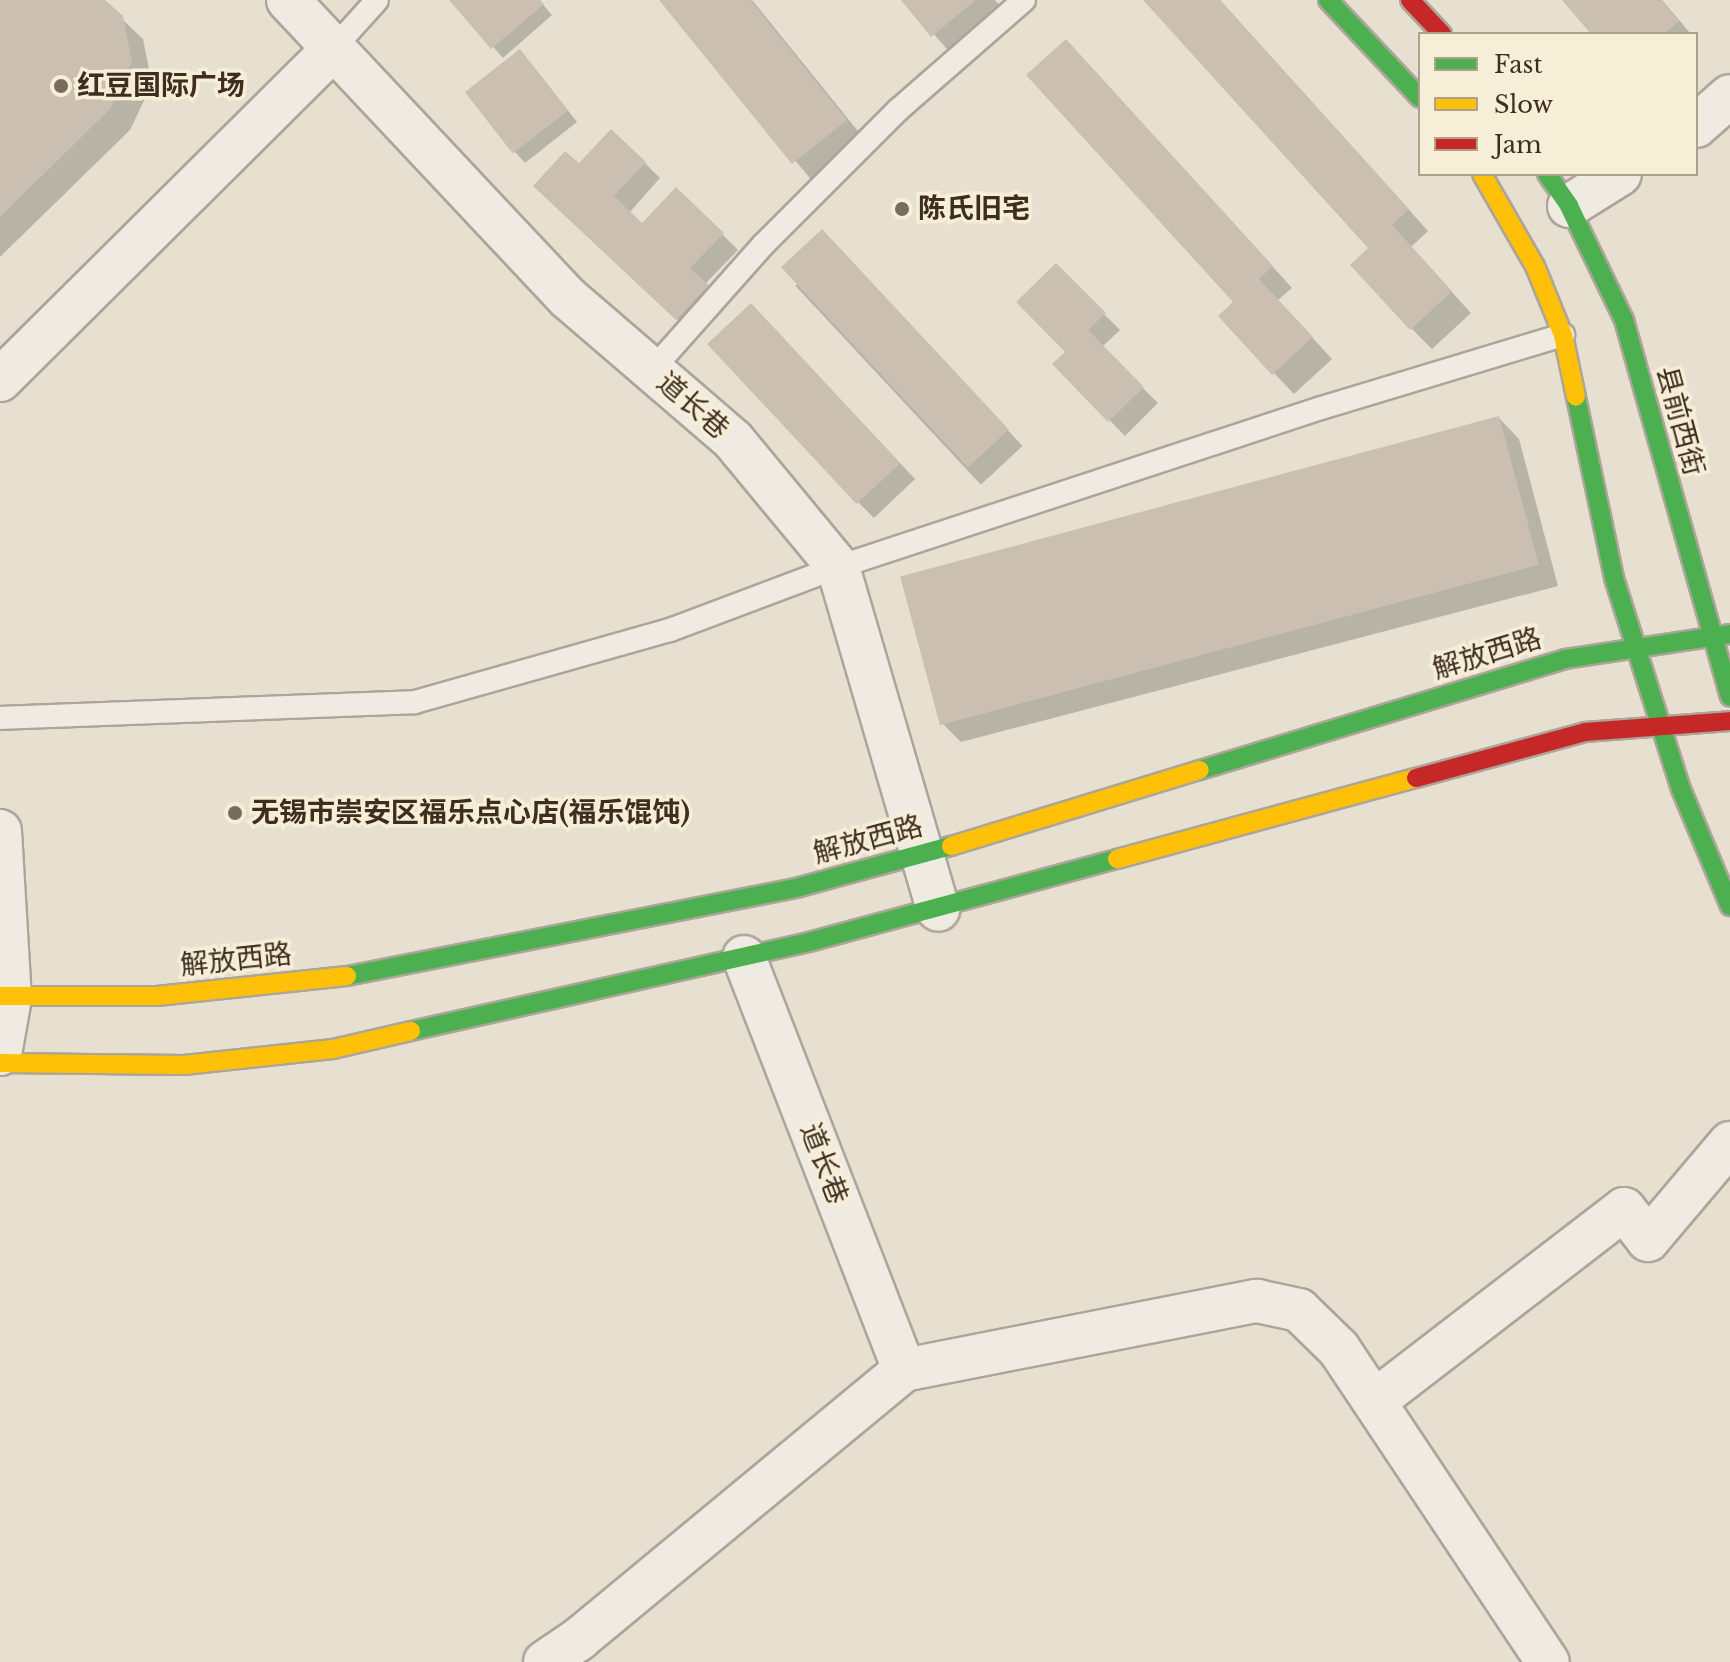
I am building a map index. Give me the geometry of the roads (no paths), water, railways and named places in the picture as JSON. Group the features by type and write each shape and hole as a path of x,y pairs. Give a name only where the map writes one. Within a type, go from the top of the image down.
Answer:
{"main road":[{"path":"1328,0 1418,96"},
{"path":"1410,0 1440,32"},
{"path":"1483,176 1535,266 1563,335 1614,578 1681,789 1730,906"},
{"name":"县前西街","path":"1558,190 1624,320 1721,636 1730,696"},
{"name":"解放西路","path":"5,997 157,996 333,979 796,888 922,855 1565,659 1721,636"},
{"path":"0,1063 184,1065 333,1049 938,910 1585,732 1730,721"}],"street":[{"name":"道长巷","path":"288,0 568,298 733,440 838,567 938,910"},
{"path":"0,380 334,48"},
{"path":"1698,124 1730,96"},
{"path":"1558,190 1612,176"},
{"path":"0,831 5,997 0,1054"},
{"name":"道长巷","path":"744,957 904,1370"},
{"path":"1376,1400 1624,1209 1648,1240 1730,1143"},
{"path":"545,1662 579,1639 904,1370 1257,1301 1299,1310 1339,1349 1376,1400 1548,1662"}],"lane":[{"path":"334,48 377,0"},
{"path":"652,370 764,244 898,110 1024,0"},
{"path":"0,718 415,702 670,630 838,567 1321,408 1563,335"}],"place":[{"name":"红豆国际广场","path":"61,86"},
{"name":"陈氏旧宅","path":"902,209"},
{"name":"无锡市崇安区福乐点心店(福乐馄饨)","path":"235,813"}]}
